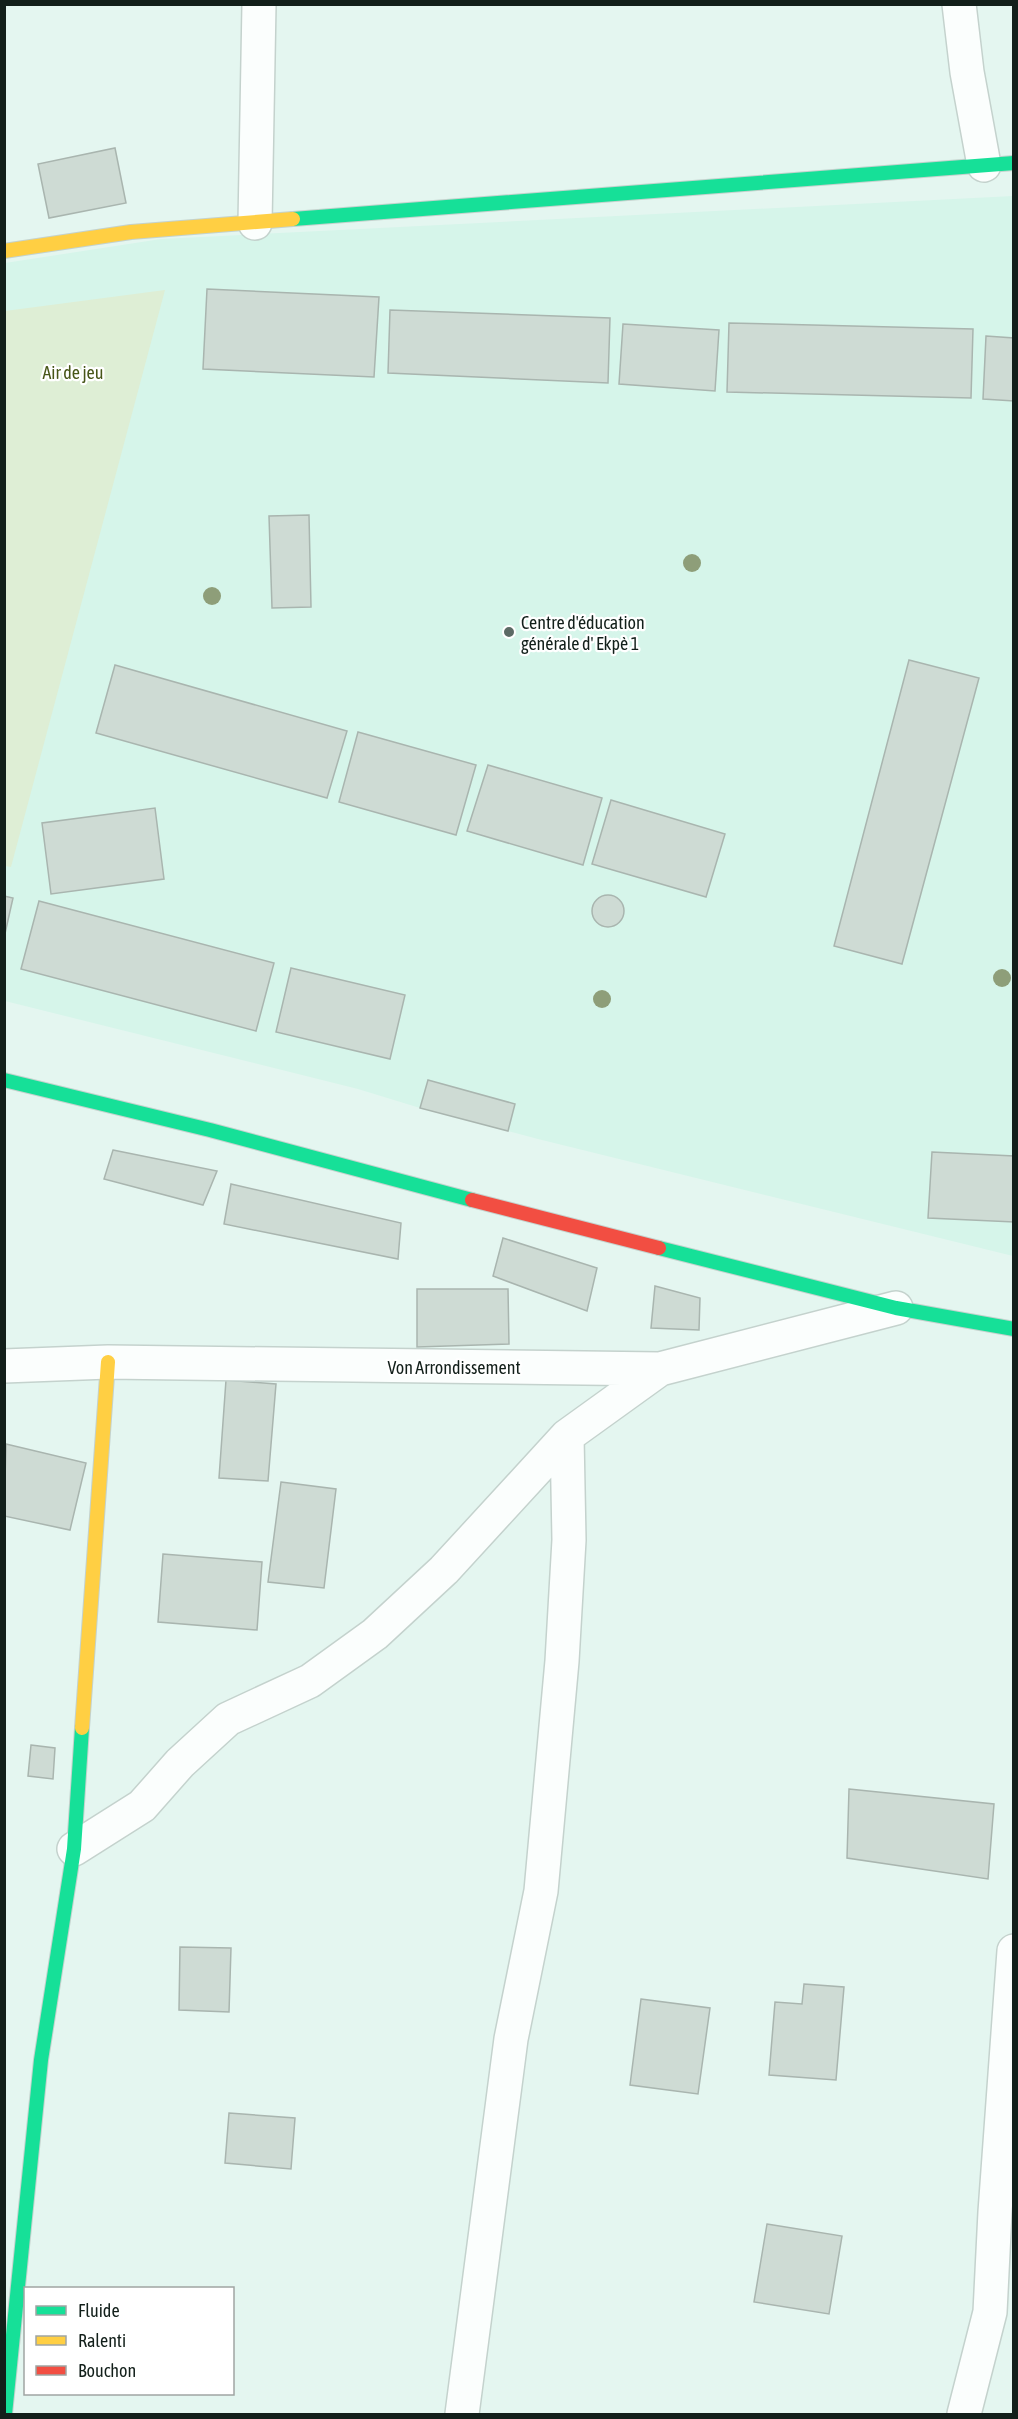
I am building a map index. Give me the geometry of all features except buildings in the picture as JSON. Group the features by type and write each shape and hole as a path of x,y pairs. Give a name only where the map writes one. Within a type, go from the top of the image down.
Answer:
{"street":[{"path":"255,223 259,4"},
{"path":"4,251 132,232 999,164 967,72 959,4"},
{"path":"4,1080 210,1130 538,1218 896,1308 1014,1329"},
{"name":"Von Arrondissement","path":"4,1365 108,1362 660,1369 896,1308"},
{"path":"5,2415 14,2223 42,2060 74,1849 108,1362"},
{"path":"74,1849 142,1806 180,1763 228,1719 310,1681 375,1634 444,1570 567,1436 660,1369"},
{"path":"462,2415 511,2039 541,1891 562,1662 569,1540 567,1436"},
{"path":"964,2415 990,2312 1014,1952"}],"shaded area":[{"name":"Centre d'éducation générale d' Ekpè 1","path":"1013,196 1013,1256 538,1139 358,1089 5,1001 5,263 161,239"}],"green space":[{"name":"Air de jeu","path":"165,290 11,867 5,866 5,311"}],"traffic: fast":[{"path":"293,219 1014,163"},
{"path":"4,1080 210,1130 472,1200"},
{"path":"659,1248 896,1308 1014,1329"},
{"path":"5,2414 41,2060 74,1849 82,1728"}],"traffic: slow":[{"path":"4,251 131,232 293,219"},
{"path":"82,1728 108,1362"}],"traffic: jam":[{"path":"472,1200 659,1248"}],"place":[{"name":"Centre d'éducation générale d' Ekpè 1","path":"509,632"}]}
